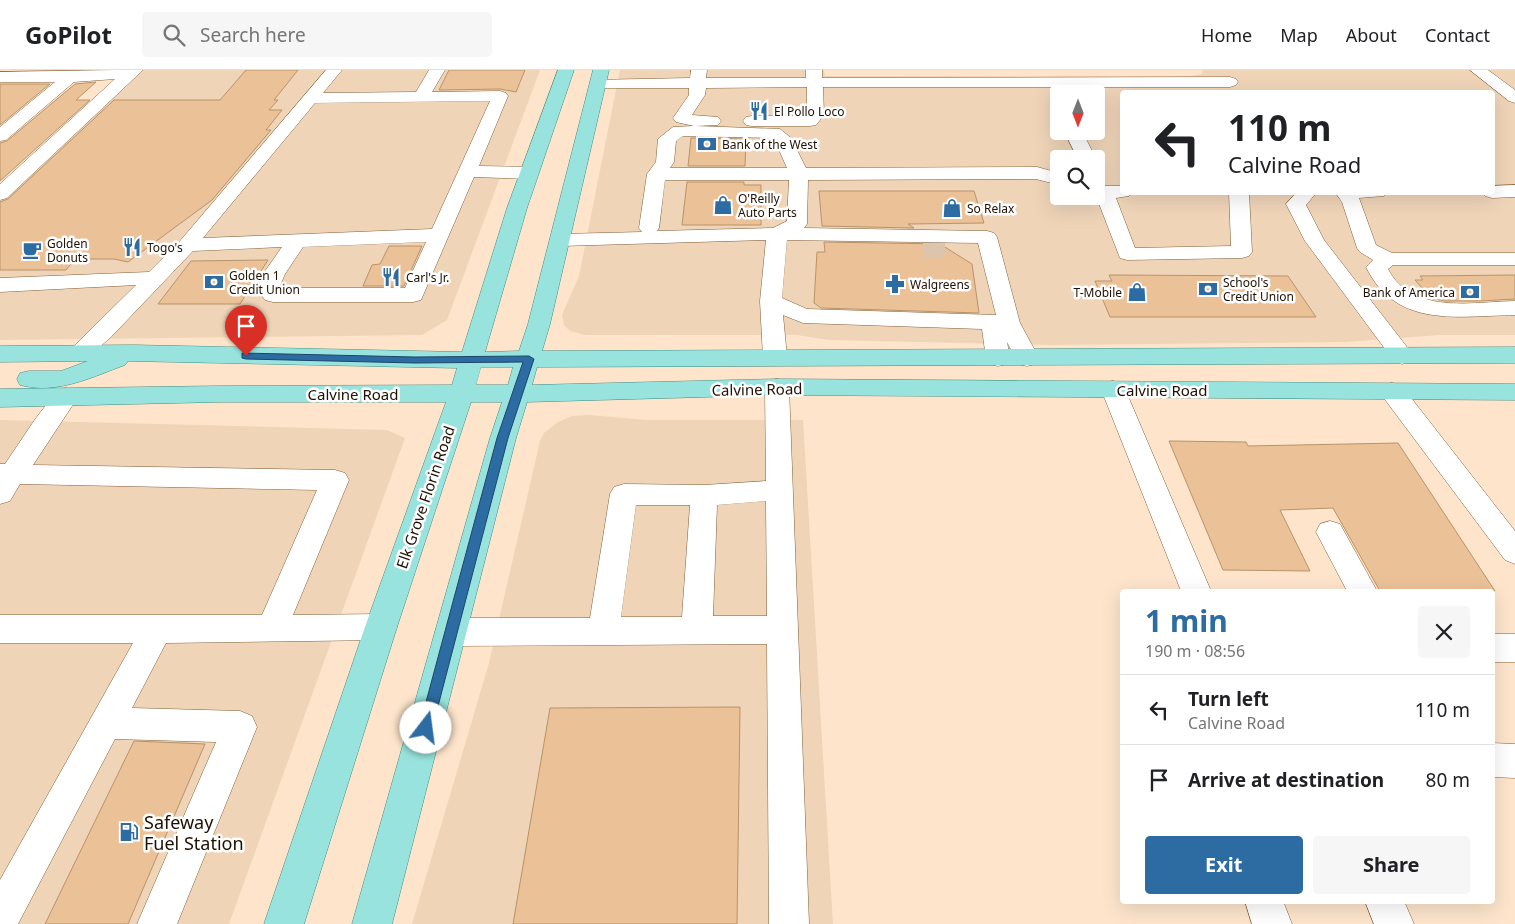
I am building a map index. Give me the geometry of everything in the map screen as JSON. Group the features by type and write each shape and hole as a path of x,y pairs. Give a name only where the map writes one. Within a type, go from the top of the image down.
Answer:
{"main road":[{"name":"Elk Grove Florin Road","path":"284,924 381,627 472,360 514,217 566,70"},
{"path":"372,924 503,438 529,359 562,234 599,76"},
{"name":"Calvine Road","path":"0,354 79,352 415,360 529,359 1113,389 1515,392"},
{"path":"0,379 63,379 133,353"},
{"name":"Calvine Road","path":"0,398 220,394 517,394 776,372 998,358 1515,355"},
{"path":"1240,390 1283,377 1376,376 1392,374 1400,367 1402,356"}],"lane":[{"path":"79,352 103,332 187,245 334,70"},
{"path":"421,97 437,70"},
{"path":"1478,70 1515,98"},
{"path":"0,77 70,77 133,72"},
{"path":"0,194 133,72"},
{"path":"599,76 815,76 1053,89 1229,82"},
{"path":"699,77 697,95 682,118 694,121 810,121 816,115 815,76"},
{"path":"21,94 42,77"},
{"path":"0,136 70,77"},
{"path":"298,240 274,274 268,289 273,295 413,295 500,96 310,98"},
{"path":"562,234 649,228 759,228 777,234 797,224 799,174 782,138 774,132 679,131 667,139 665,162 656,174 649,228"},
{"path":"468,171 529,173"},
{"path":"656,174 1037,173 1050,177"},
{"path":"1105,188 1127,254 1242,252 1239,195"},
{"path":"1495,192 1515,191"},
{"path":"1305,195 1296,204 1314,241 1402,356"},
{"path":"1345,195 1351,200 1367,248 1388,258 1513,260"},
{"path":"562,234 777,234 987,237 993,261 1001,323 998,358"},
{"path":"777,234 771,301 776,372 780,490 789,924"},
{"path":"187,245 440,235"},
{"path":"886,236 900,249 923,250"},
{"path":"952,250 993,261"},
{"path":"1388,258 1377,267 1382,278 1404,300 1425,307 1452,309 1515,308"},
{"path":"0,285 154,278"},
{"path":"771,301 803,316 1001,323"},
{"path":"1001,323 1027,358"},
{"path":"1113,389 1195,589"},
{"path":"1392,391 1515,552"},
{"path":"4,481 66,397"},
{"path":"4,481 336,480 272,629"},
{"path":"603,631 624,494 704,495 780,490"},
{"path":"697,630 704,495"},
{"path":"1330,532 1361,589"},
{"path":"0,629 381,627"},
{"path":"0,919 157,629"},
{"path":"451,632 783,630"},
{"path":"1495,648 1515,648"},
{"path":"106,723 240,727 157,924"},
{"path":"1495,760 1515,761"},
{"path":"1265,904 1272,924"},
{"path":"1385,904 1394,924"}],"shaded area":[{"path":"126,70 540,70 447,320 422,335 0,340 0,186"},
{"path":"620,70 824,70 825,76 1191,76 1202,74 1203,70 1515,70 1515,335 1440,335 1345,342 1048,345 829,340 797,335 585,335 570,331 564,325 562,315 579,276"},
{"path":"589,415 647,420 803,420 833,924 412,924 489,663 540,441 544,433 558,422 572,416"},
{"path":"0,420 387,430 405,438 229,924 0,924"}],"building":[{"path":"246,70 298,70 274,100 278,100 269,110 282,110 266,130 271,130 212,200 128,262 114,259 75,259 66,270 0,270 0,202 8,199 114,100 220,100"},
{"path":"449,70 525,70 516,92 500,89 439,90"},
{"path":"96,82 76,100 90,100 0,181 0,143 7,141 75,84"},
{"path":"0,84 50,84 0,125"},
{"path":"691,138 746,139 745,166 688,166"},
{"name":"O'Reilly Auto Parts","path":"687,182 744,182 744,185 761,185 761,225 682,225"},
{"path":"819,191 974,191 984,223 908,224 914,228 822,226"},
{"name":"Walgreens","path":"824,242 940,244 972,264 979,313 821,308 814,303 817,252 825,252"},
{"name":"Carl's Jr.","path":"389,246 422,246 404,286 363,286 372,265 380,264"},
{"name":"Golden 1 Credit Union","path":"268,260 240,304 158,304 191,261"},
{"path":"1109,275 1288,276 1316,317 1110,317 1095,281 1112,281"},
{"name":"Bank of America","path":"1515,275 1515,299 1480,301 1445,301 1431,298 1415,280 1423,280 1420,276"},
{"path":"1169,441 1246,442 1248,446 1398,443 1494,589 1379,589 1333,508 1280,510 1310,571 1223,570"},
{"path":"740,707 737,924 513,924 550,708"},
{"name":"Safeway Fuel Station","path":"134,741 205,744 128,924 45,924"}],"tunnel":[{"path":"923,247 952,247"}],"place":[{"name":"El Pollo Loco","path":"759,111"},
{"name":"Bank of the West","path":"707,144"},
{"name":"O'Reilly Auto Parts","path":"723,205"},
{"name":"So Relax","path":"952,208"},
{"name":"Togo's","path":"132,247"},
{"name":"Golden Donuts","path":"32,250"},
{"name":"Carl's Jr.","path":"391,277"},
{"name":"Golden 1 Credit Union","path":"214,282"},
{"name":"Walgreens","path":"895,284"},
{"name":"School's Credit Union","path":"1208,289"},
{"name":"T-Mobile","path":"1137,292"},
{"name":"Bank of America","path":"1470,292"},
{"name":"Safeway Fuel Station","path":"129,832"}],"route":[{"path":"246,356 415,360 529,359 503,438 426,728"}]}
